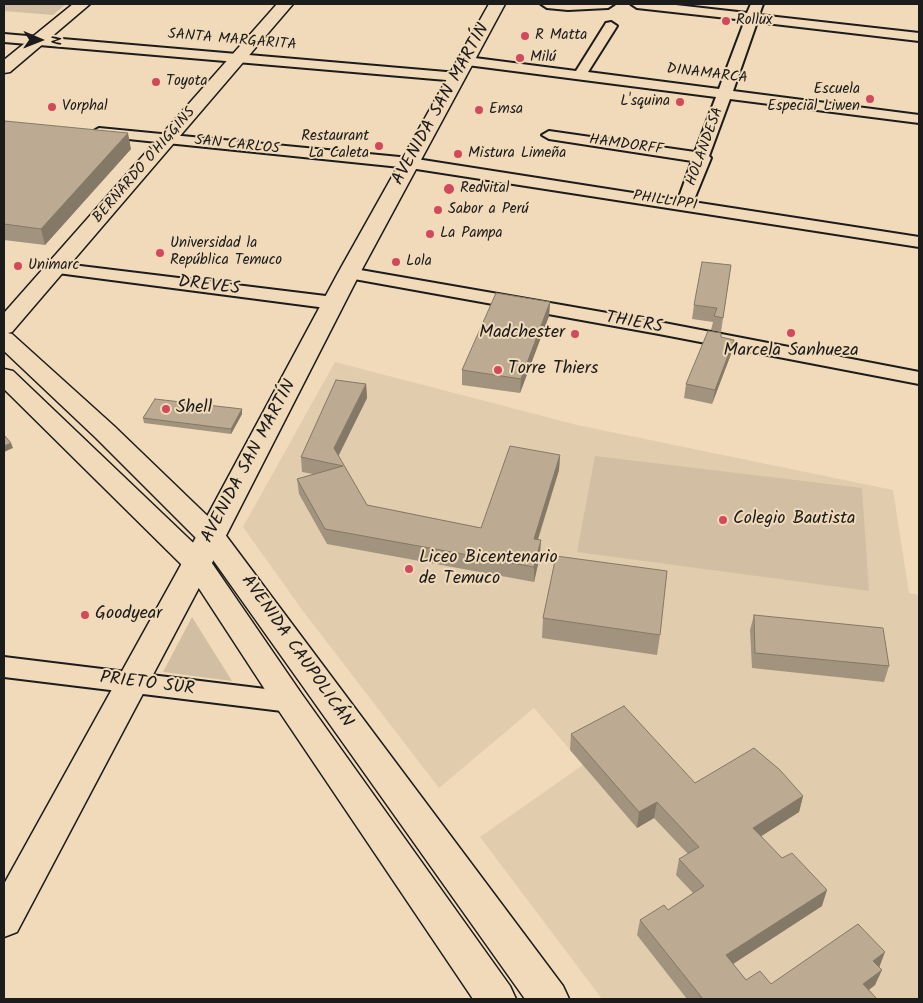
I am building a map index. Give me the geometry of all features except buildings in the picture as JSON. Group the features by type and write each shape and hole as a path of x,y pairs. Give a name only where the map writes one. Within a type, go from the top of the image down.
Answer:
{"main road":[{"path":"4,68 82,4"},
{"name":"BERNARDO O'HIGGINS","path":"4,327 285,4"},
{"name":"AVENIDA SAN MARTÍN","path":"4,920 197,563 349,273 497,4"},
{"name":"AVENIDA CAUPOLICÁN","path":"4,339 105,432 211,536 549,999"},
{"name":"AVENIDA CAUPOLICÁN","path":"4,376 197,563 492,996"}],"street":[{"path":"547,4 568,6 608,4"},
{"path":"637,4 919,37"},
{"name":"HOLANDESA","path":"684,205 703,158 757,4"},
{"path":"580,75 611,26"},
{"name":"SANTA MARGARITA","path":"4,38 238,58 462,69"},
{"name":"DINAMARCA","path":"462,69 580,75 919,119"},
{"name":"SAN CARLOS","path":"82,130 410,163"},
{"name":"HAMDORFF","path":"549,135 703,158"},
{"name":"PHILLIPPI","path":"410,163 919,242"},
{"name":"DREVES","path":"56,268 334,303"},
{"name":"THIERS","path":"349,273 659,328 919,378"},
{"name":"PRIETO SUR","path":"4,668 290,702"}],"shaded area":[{"path":"4,4 66,4 53,15 4,11"},
{"name":"Colegio Bautista","path":"335,362 577,425 893,490 909,593 919,595 919,999 602,999 480,837 583,765 534,708 439,788 303,611 243,527"},
{"name":"Colegio Bautista","path":"595,456 862,488 869,591 577,552"},
{"path":"192,617 232,681 163,672"}],"place":[{"name":"Rollux","path":"726,21"},
{"name":"R Matta","path":"525,36"},
{"name":"Milú","path":"520,58"},
{"name":"Toyota","path":"156,82"},
{"name":"Escuela Especial Liwen","path":"870,99"},
{"name":"L'squina","path":"680,102"},
{"name":"Vorphal","path":"52,107"},
{"name":"Emsa","path":"479,110"},
{"name":"Restaurant La Caleta","path":"379,146"},
{"name":"Mistura Limeña","path":"458,154"},
{"name":"Redvital","path":"449,189"},
{"name":"Sabor a Perú","path":"438,210"},
{"name":"La Pampa","path":"430,234"},
{"name":"Universidad la República Temuco","path":"160,253"},
{"name":"Lola","path":"396,262"},
{"name":"Unimarc","path":"18,266"},
{"name":"Marcela Sanhueza","path":"791,333"},
{"name":"Madchester","path":"575,334"},
{"name":"Torre Thiers","path":"498,370"},
{"name":"Shell","path":"166,409"},
{"name":"Colegio Bautista","path":"723,520"},
{"name":"Liceo Bicentenario de Temuco","path":"409,569"},
{"name":"Goodyear","path":"85,615"}]}
